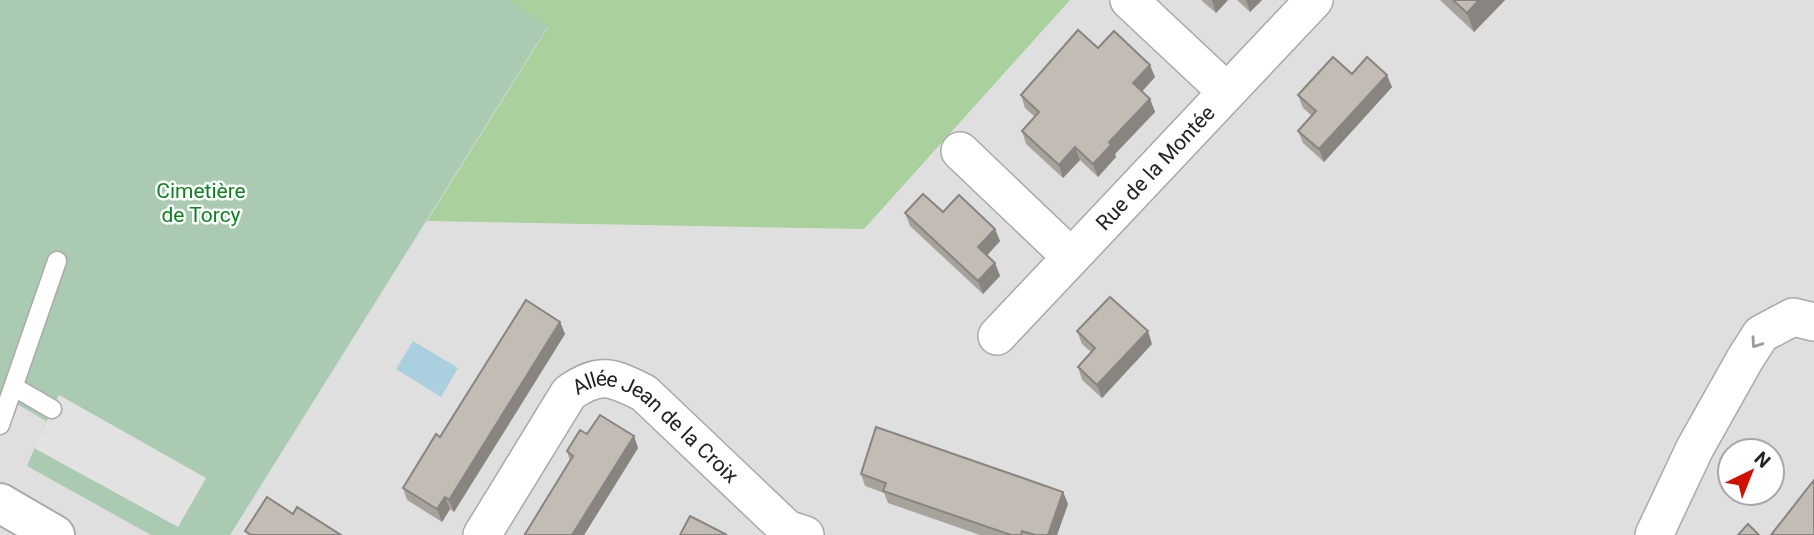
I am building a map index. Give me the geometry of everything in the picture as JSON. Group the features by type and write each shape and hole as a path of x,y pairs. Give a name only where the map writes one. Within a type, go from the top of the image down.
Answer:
{"street":[{"path":"1129,0 1227,92"},
{"name":"Rue de la Montée","path":"997,336 1314,0"},
{"path":"960,151 1071,257"},
{"path":"1654,535 1695,448 1761,334 1793,317 1814,322"},
{"name":"Allée Jean de la Croix","path":"482,535 569,393 590,379 615,378 644,393 787,529 804,535"},
{"path":"0,503 55,535"}],"lane":[{"path":"0,425 57,261"},
{"path":"14,387 52,410"}],"shaded area":[{"path":"0,0 1814,0 1814,535 0,535"},
{"path":"59,395 206,478 178,527 34,448"}],"green space":[{"name":"Cimetière de Torcy","path":"0,0 509,0 548,26 230,535 151,535 27,466 46,421 0,394"},
{"path":"460,0 1070,0 864,229 427,221 548,27"}],"water":[{"path":"413,341 458,368 441,397 396,369"}],"building":[{"path":"1453,0 1479,0 1467,13"},
{"path":"1078,30 1098,48 1114,31 1150,65 1133,83 1150,99 1109,142 1111,145 1093,164 1075,147 1059,165 1022,131 1039,112 1021,95"},
{"path":"1333,57 1352,74 1367,57 1387,75 1319,149 1298,131 1316,111 1298,95"},
{"path":"923,194 943,212 959,195 995,229 978,247 995,263 978,281 905,213"},
{"path":"1110,297 1148,331 1097,385 1078,367 1095,348 1077,331"},
{"path":"526,300 560,322 449,500 445,497 437,509 403,488 436,434 440,437"},
{"path":"600,415 634,436 572,535 525,534 573,456 567,451 580,430 587,434"},
{"path":"876,427 1063,492 1048,535 1022,531 1021,535 1011,535 883,491 886,483 861,474"},
{"path":"1814,480 1814,535 1771,535"},
{"path":"267,497 293,514 297,507 341,535 251,535 245,531"},
{"path":"690,516 727,535 680,535"},
{"path":"1748,524 1759,535 1738,535"}]}
